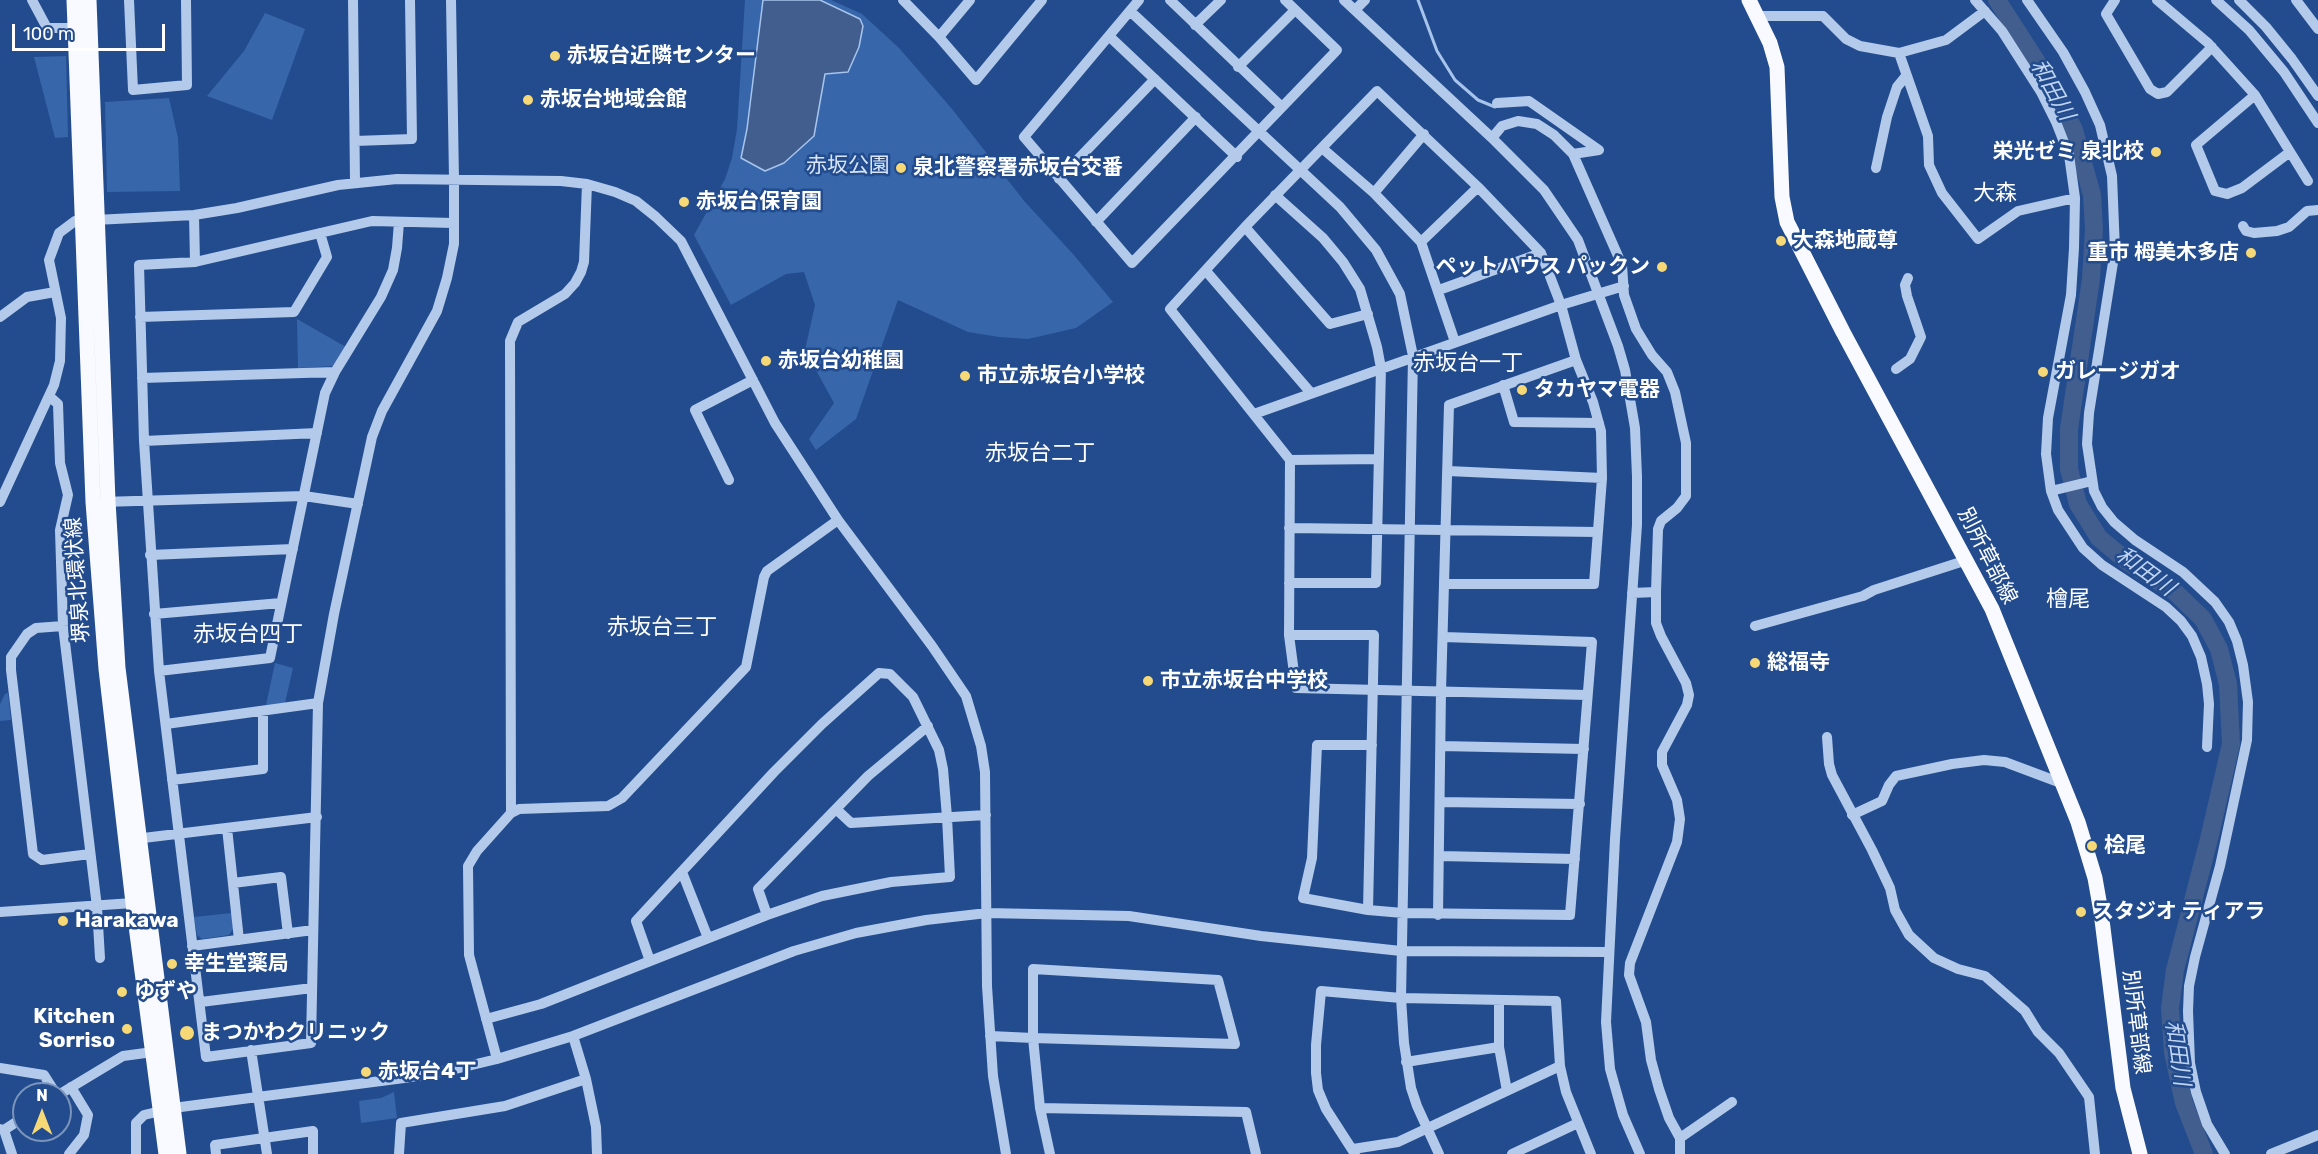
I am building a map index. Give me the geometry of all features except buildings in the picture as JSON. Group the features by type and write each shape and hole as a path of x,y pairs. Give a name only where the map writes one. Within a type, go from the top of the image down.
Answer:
{"main road":[{"name":"堺泉北環状線","path":"74,0 90,220"},
{"name":"堺泉北環状線","path":"89,0 90,220 100,502 118,668 132,839 167,1110 166,1154"},
{"name":"別所草部線","path":"1749,0 1759,16 1778,67 1782,197 1787,222 1843,332 1992,609 2078,822 2095,878 2123,1088 2140,1154"},
{"name":"堺泉北環状線","path":"132,839 133,903 153,1052 178,1154"}],"street":[{"path":"32,0 47,28 75,28"},
{"path":"129,0 133,90 188,85 186,0"},
{"path":"353,0 355,183"},
{"path":"355,141 412,139 410,0"},
{"path":"451,0 454,244 437,311 382,411 372,437 334,614 318,703 311,1043 206,1057 154,614 144,441 139,265 195,262 372,221 453,223"},
{"path":"903,0 976,80 1042,0"},
{"path":"939,37 970,0"},
{"path":"1139,0 1024,137 1132,264 1237,157 1259,130 1337,50 1285,0"},
{"path":"1170,0 1238,67 1282,106"},
{"path":"1196,26 1221,0"},
{"path":"1344,0 1492,138 1544,190 1578,240 1625,370 1635,428 1637,489 1608,952 1606,1022 1610,1069 1623,1115 1640,1154"},
{"path":"1355,10 1365,0"},
{"path":"1975,0 2002,31 2041,92 2069,154 2075,198 2071,295 2048,418 2046,454 2051,491 2058,510 2083,548 2102,565 2166,608 2181,621 2192,636 2202,657 2207,684 2209,704 2207,747"},
{"path":"2027,0 2063,52 2085,92 2100,125 2112,177 2115,250 2089,413 2087,444 2092,481 2102,507 2114,522 2135,540 2183,572 2216,602 2233,632 2243,665 2248,711 2247,740 2220,866 2194,957 2187,1011 2190,1063 2196,1092 2207,1124 2225,1154"},
{"path":"2115,0 2106,14 2150,89 2158,93 2167,92 2212,47"},
{"path":"2157,0 2212,47 2255,95 2308,181"},
{"path":"2216,0 2249,30 2284,72 2318,123"},
{"path":"2239,0 2266,27 2318,96"},
{"path":"2296,0 2318,29"},
{"path":"1238,67 1295,10"},
{"path":"1130,11 1340,207 1376,250 1400,294 1413,356 1401,998 1406,1062 1417,1106 1439,1154"},
{"path":"1759,16 1824,16 1846,39 1860,46 1899,53 1946,40 1985,11"},
{"path":"1109,36 1237,157"},
{"path":"1899,53 1928,136 1929,165 1942,193 1977,239 2018,212 2075,198"},
{"path":"1876,168 1887,117 1897,87 1906,76"},
{"path":"1059,179 1155,79"},
{"path":"1445,584 1594,584 1602,478 1601,431 1576,360 1561,305 1541,253 1424,134 1377,91 1275,195 1170,309 1290,460 1289,635 1296,688 1587,694"},
{"path":"2255,95 2196,145 2214,191 2227,194 2242,188 2290,152"},
{"path":"1497,103 1529,101 1599,150 1573,154"},
{"path":"1096,222 1196,117"},
{"path":"1492,138 1502,126 1518,121 1537,124 1554,135 1573,154 1622,265 1624,296 1636,329 1652,355 1667,372 1675,392 1686,443 1686,496 1677,508 1661,521 1658,529 1656,592 1656,622 1686,682 1689,694 1687,705 1662,752 1662,765 1677,800 1680,819 1677,842 1630,963 1629,975 1646,1022 1651,1060 1659,1089 1669,1118 1680,1137 1680,1154"},
{"path":"1374,193 1424,134"},
{"path":"1323,148 1374,193 1421,242 1455,342"},
{"path":"0,502 57,375 61,347 61,318 49,260 54,243 66,226 90,220 194,215 355,183 397,178 587,184 636,201 681,241 775,423 838,520 932,646 966,696 981,746 985,772 987,986 993,1076 1006,1154"},
{"path":"511,813 510,341 518,322 565,294 581,272 584,262 587,184"},
{"path":"1421,242 1478,188"},
{"path":"1275,195 1323,238 1343,262 1360,289 1381,368 1376,584 1289,584"},
{"path":"2243,226 2246,231 2254,233 2277,231 2289,227 2307,211 2318,210"},
{"path":"194,215 195,262"},
{"path":"159,671 270,658 325,393 335,372 381,297 389,279 397,248 399,222"},
{"path":"1245,227 1330,324 1368,314"},
{"path":"140,317 294,312 327,256 320,233"},
{"path":"1439,290 1541,253"},
{"path":"1206,272 1311,393"},
{"path":"1896,369 1911,359 1921,337 1907,296 1905,285 1908,278"},
{"path":"1254,414 1413,356 1561,305 1624,286"},
{"path":"0,317 27,297 55,292"},
{"path":"1438,915 1441,691 1449,405 1576,360"},
{"path":"142,378 335,372"},
{"path":"729,480 695,410 753,380"},
{"path":"1503,385 1514,422 1599,423"},
{"path":"49,396 58,404 60,462 68,495 60,530 63,626 97,907 100,958"},
{"path":"144,441 317,434"},
{"path":"1290,460 1379,459"},
{"path":"1448,471 1602,478"},
{"path":"2051,491 2092,481"},
{"path":"100,502 304,496 358,504"},
{"path":"497,1059 469,955 468,866 477,851 511,813 519,809 608,806 622,798 746,667 767,571 838,520"},
{"path":"1289,528 1598,532"},
{"path":"150,555 293,549"},
{"path":"1755,626 1863,596 1874,590 1967,560"},
{"path":"1632,593 1656,592"},
{"path":"154,614 282,603"},
{"path":"63,626 36,628 27,634 11,657 11,670 33,854 42,860 90,854"},
{"path":"1289,635 1374,635 1368,910"},
{"path":"1372,745 1317,745 1312,858 1304,898 1403,914 1570,915 1592,642 1444,637"},
{"path":"486,1018 541,1004 767,915 852,889 891,882 950,877 943,769 939,750 913,697 890,674 879,673 822,724 774,772 636,921 650,961"},
{"path":"166,724 318,703"},
{"path":"172,780 263,768 263,711"},
{"path":"767,915 758,889 868,776 928,726"},
{"path":"1827,737 1832,775 1890,888 1895,910 1909,935 1934,958 1958,969 1985,976 2004,990 2025,1011 2038,1032 2058,1053 2089,1097 2095,1154"},
{"path":"1441,746 1584,749"},
{"path":"1852,815 1882,801 1896,776 1952,764 1984,760 2005,762 2061,783"},
{"path":"1440,802 1580,804"},
{"path":"836,809 851,823 986,815"},
{"path":"132,839 317,817"},
{"path":"227,828 239,940"},
{"path":"1440,856 1575,859"},
{"path":"682,872 708,938"},
{"path":"233,883 281,877 288,934"},
{"path":"0,912 133,903"},
{"path":"136,1154 136,1123 144,1115 447,1071 497,1059 573,1036 794,951 888,927 987,913 1129,916 1261,936 1401,951 1608,952"},
{"path":"192,946 313,930"},
{"path":"990,1036 1034,1038 1235,1044 1218,980 1033,969 1034,1038 1040,1108 1050,1154"},
{"path":"201,1002 312,988"},
{"path":"1560,1066 1398,1142 1354,1152 1326,1109 1318,1090 1316,1055 1321,991 1401,998 1556,1001 1560,1066 1566,1092 1592,1154"},
{"path":"1499,1000 1499,1047 1507,1090"},
{"path":"573,1036 586,1079 596,1127 597,1154"},
{"path":"1406,1062 1499,1047"},
{"path":"251,1050 267,1154"},
{"path":"72,1087 123,1056 153,1052"},
{"path":"0,1068 44,1075 49,1082"},
{"path":"399,1154 401,1123 505,1106 586,1079"},
{"path":"69,1154 84,1135 88,1115 72,1090"},
{"path":"1680,1137 1732,1102"},
{"path":"1040,1108 1246,1113 1256,1154"},
{"path":"1512,1154 1578,1123"},
{"path":"2,1130 8,1152"},
{"path":"216,1154 215,1145 313,1131 313,1154"},
{"path":"2271,1154 2318,1136"}],"green space":[{"name":"赤坂公園","path":"745,0 831,0 862,14 899,48 952,109 1025,202 1113,302 1076,328 1028,339 968,332 898,300 856,419 816,450 809,439 834,403 805,350 815,305 804,272 786,274 731,305 694,235 725,179 732,158 737,129"},
{"path":"265,13 305,29 272,120 207,96 244,51"},
{"path":"66,56 68,137 55,138 34,57"},
{"path":"169,98 178,138 180,191 107,192 105,102"},
{"path":"297,319 346,347 334,366 298,368"},
{"path":"275,663 293,668 285,703 266,705"},
{"path":"8,693 11,720 0,721 0,704 5,694"},
{"path":"232,913 233,929 229,935 202,939 197,935 194,917"},
{"path":"394,1092 397,1118 361,1123 359,1101 381,1098"}],"shaded area":[{"path":"763,0 820,0 860,19 863,26 859,47 848,72 825,74 814,136 784,163 765,171 741,158 747,129"}],"waterway":[{"path":"1418,0 1437,51 1455,80 1478,100 1495,107"},
{"name":"和田川","path":"1997,0 2053,87 2074,130 2092,195 2094,230 2091,279 2069,429 2069,469 2078,504 2099,538 2128,562 2175,592 2203,619 2219,649 2228,684 2231,744 2175,970 2170,1008 2173,1052 2184,1103 2204,1154"}],"place":[{"name":"赤坂台近隣センター","path":"555,56"},
{"name":"赤坂台地域会館","path":"528,100"},
{"name":"栄光ゼミ 泉北校","path":"2156,152"},
{"name":"泉北警察署赤坂台交番","path":"901,168"},
{"name":"赤坂台保育園","path":"684,202"},
{"name":"大森地蔵尊","path":"1781,241"},
{"name":"重市 栂美木多店","path":"2251,253"},
{"name":"ペットハウス パックン","path":"1662,267"},
{"name":"赤坂台幼稚園","path":"766,361"},
{"name":"ガレージガオ","path":"2043,372"},
{"name":"市立赤坂台小学校","path":"965,376"},
{"name":"タカヤマ電器","path":"1522,390"},
{"name":"総福寺","path":"1755,663"},
{"name":"市立赤坂台中学校","path":"1148,681"},
{"name":"桧尾","path":"2092,846"},
{"name":"スタジオ ティアラ","path":"2081,912"},
{"name":"Harakawa","path":"63,921"},
{"name":"幸生堂薬局","path":"172,964"},
{"name":"ゆずや","path":"122,992"},
{"name":"Kitchen Sorriso","path":"127,1029"},
{"name":"まつかわクリニック","path":"187,1033"},
{"name":"赤坂台4丁","path":"366,1072"}],"district":[{"name":"大森","path":"1995,194"},
{"name":"赤坂台一丁","path":"1468,364"},
{"name":"赤坂台二丁","path":"1040,454"},
{"name":"檜尾","path":"2068,600"},
{"name":"赤坂台三丁","path":"662,628"},
{"name":"赤坂台四丁","path":"248,635"}]}
